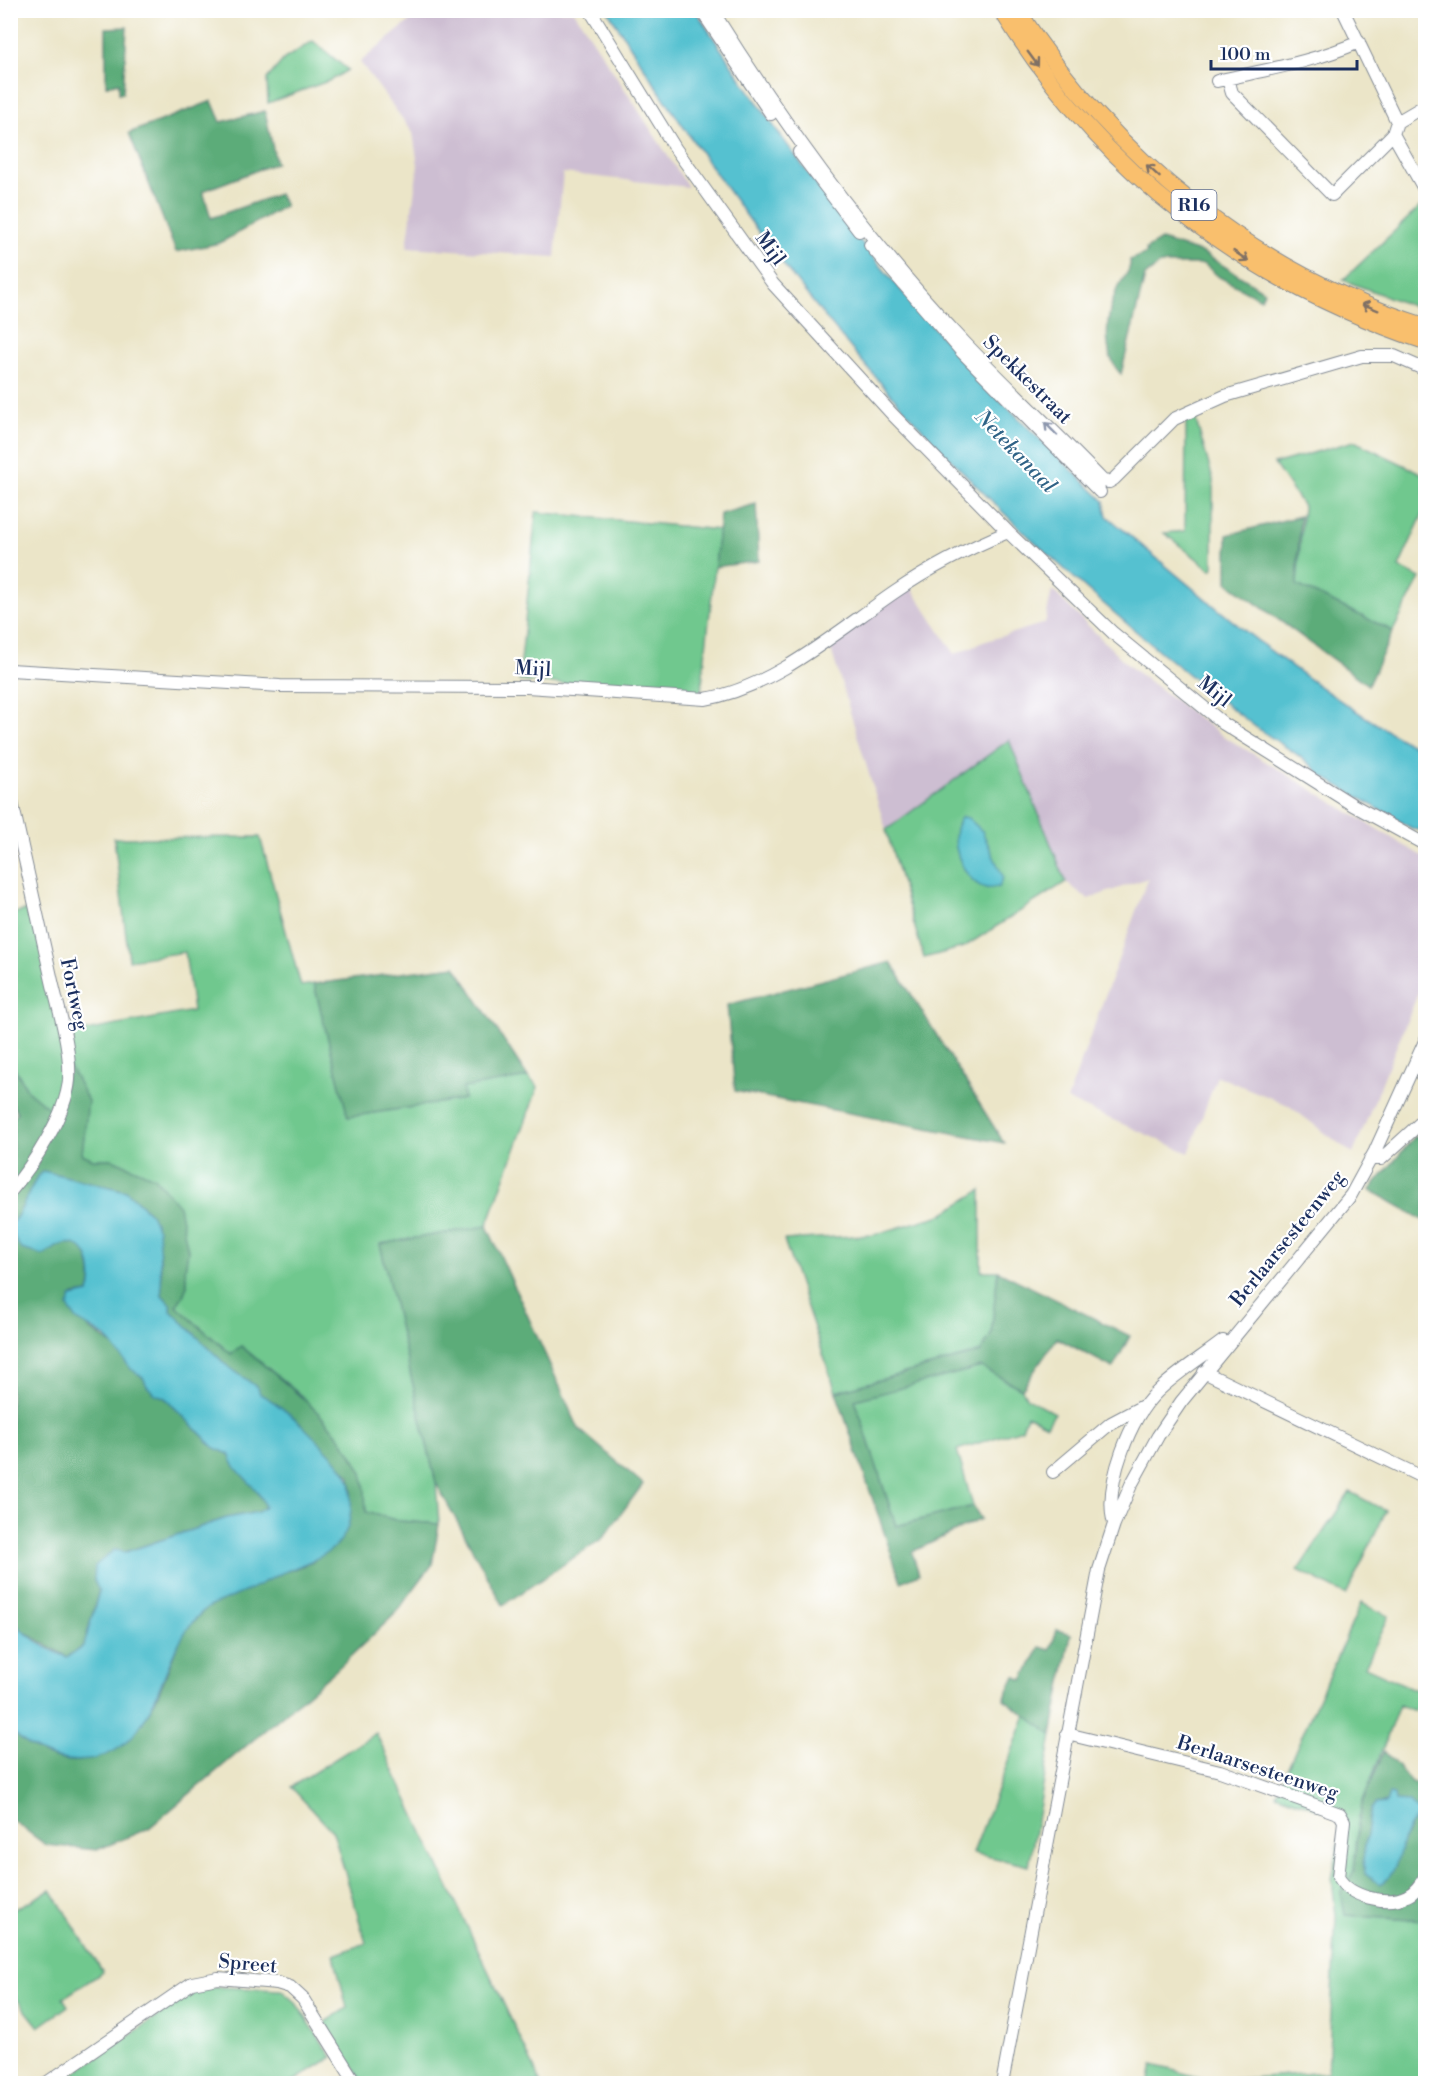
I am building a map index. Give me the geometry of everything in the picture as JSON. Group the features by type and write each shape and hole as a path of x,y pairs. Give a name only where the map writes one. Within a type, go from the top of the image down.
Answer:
{"main road":[{"name":"R16","path":"1001,10 1041,70 1093,133 1155,193 1192,223 1287,285 1368,323 1425,342"},
{"name":"R16","path":"1018,10 1054,63 1107,126 1187,200 1238,237 1296,273 1373,308 1425,326"}],"street":[{"name":"Mijl","path":"590,10 675,148 773,284 892,414 1008,532 1113,633 1224,723 1353,805 1425,845"},
{"path":"701,10 751,87 886,265 962,352 1100,492"},
{"name":"Spekkestraat","path":"712,10 783,117 883,248 964,342 1103,481 1109,482 1114,479 1174,419 1225,396 1362,356 1394,356 1425,370"},
{"path":"1344,10 1423,187"},
{"path":"1359,42 1340,51 1275,69 1222,80 1332,195 1395,128 1425,105"},
{"name":"Mijl","path":"10,670 270,686 527,687 705,699 733,692 769,675 826,640 915,579 1008,532"},
{"name":"Fortweg","path":"10,793 69,1065 66,1093 57,1116 24,1175 10,1192"},
{"name":"Berlaarsesteenweg","path":"1002,2084 1094,1596 1114,1524 1131,1485 1158,1436 1204,1372 1341,1208 1370,1159 1425,1039"},
{"path":"1370,1159 1381,1159 1425,1118"},
{"name":"Berlaarsesteenweg","path":"1114,1524 1112,1517 1114,1482 1119,1462 1145,1405 1157,1391 1238,1330"},
{"path":"1204,1372 1425,1479"},
{"name":"Berlaarsesteenweg","path":"1053,1472 1111,1423 1145,1405"},
{"name":"Berlaarsesteenweg","path":"1067,1734 1220,1771 1340,1814 1344,1821 1338,1877 1350,1889 1366,1897 1395,1900 1408,1896 1417,1889 1425,1875"},
{"name":"Spreet","path":"45,2084 192,1983 218,1978 277,1983 297,1992 356,2084"}],"shaded area":[{"path":"422,11 574,11 688,187 563,173 555,257 407,247 418,165 413,133 360,62"},
{"path":"910,586 955,654 983,642 1045,623 1052,590 1129,666 1220,734 1425,858 1425,976 1353,1154 1288,1105 1217,1076 1189,1153 1067,1100 1148,878 1088,899 1066,882 1009,741 886,830 830,646"}],"green space":[{"path":"127,27 123,93 119,94 119,83 106,86 106,28"},
{"path":"313,41 348,70 331,80 268,103 267,79 284,59"},
{"path":"212,101 221,122 265,111 276,163 203,191 211,218 279,194 285,206 220,243 176,252 129,133"},
{"path":"1425,202 1425,311 1343,280"},
{"path":"1161,240 1203,253 1264,291 1261,299 1219,277 1204,264 1160,264 1145,276 1121,374 1110,356 1108,345 1108,322 1113,299 1128,272 1130,260 1147,253 1146,249"},
{"path":"1195,417 1213,479 1213,569 1164,533 1185,531 1186,421"},
{"path":"1354,441 1425,475 1425,509 1399,567 1420,578 1393,631 1297,585 1303,506 1274,464"},
{"path":"756,504 759,561 715,567 720,514"},
{"path":"536,512 719,530 701,693 519,681"},
{"path":"1300,516 1297,585 1393,631 1368,685 1227,582 1227,535"},
{"path":"1009,740 1066,882 964,947 924,958 886,830"},
{"path":"260,837 301,986 314,984 348,1117 464,1099 463,1088 528,1077 538,1087 487,1226 380,1244 436,1483 439,1524 399,1521 366,1512 362,1473 339,1438 303,1397 241,1346 231,1354 175,1305 183,1296 187,1285 185,1269 188,1251 178,1206 154,1177 112,1159 93,1159 81,1154 85,1130 57,1116 28,1091 11,1061 10,914 32,909 64,1035 193,1011 185,952 129,960 114,838"},
{"path":"891,962 1004,1143 735,1091 727,1005"},
{"path":"455,966 528,1077 463,1088 464,1099 348,1117 314,984"},
{"path":"10,1061 28,1091 57,1115 69,1065 88,1101 82,1154 93,1159 112,1159 154,1177 179,1206 188,1251 185,1269 187,1285 176,1306 231,1354 241,1346 323,1418 350,1452 363,1475 366,1512 399,1521 439,1524 432,1565 395,1614 336,1670 149,1828 97,1850 46,1845 11,1819 11,1731 35,1749 63,1760 84,1760 105,1754 123,1743 149,1712 182,1634 205,1609 282,1573 313,1562 352,1493 350,1476 285,1411 259,1394 258,1388 226,1365 171,1311 171,1305 162,1295 160,1254 151,1214 126,1191 43,1171 33,1184 11,1225 43,1255 70,1243 78,1245 84,1251 90,1266 91,1285 89,1293 74,1295 90,1330 111,1345 153,1390 164,1397 215,1448 229,1454 262,1496 265,1507 258,1512 227,1518 125,1552 114,1550 94,1580 99,1590 84,1646 67,1657 23,1631 11,1619 10,1151 13,1147 10,1135 13,1132 11,1122 17,1112 11,1102"},
{"path":"1415,1136 1425,1142 1425,1221 1370,1190"},
{"path":"981,1190 981,1271 998,1271 991,1335 981,1352 836,1392 784,1240 873,1235 941,1215"},
{"path":"487,1226 579,1429 643,1484 603,1538 503,1605 436,1483 380,1244"},
{"path":"998,1271 1130,1336 1113,1368 1057,1338 1022,1389 981,1367 855,1400 896,1526 973,1506 981,1519 912,1552 919,1574 901,1582 836,1392 981,1352 991,1335"},
{"path":"981,1367 1022,1389 1027,1398 1055,1413 1047,1425 1027,1415 1022,1429 957,1450 973,1506 896,1526 855,1400"},
{"path":"1350,1492 1386,1511 1346,1595 1298,1570"},
{"path":"1361,1603 1389,1616 1365,1667 1423,1693 1425,1689 1425,1694 1415,1711 1399,1705 1363,1801 1358,1823 1354,1871 1341,1893 1346,1915 1425,1921 1425,2083 1149,2084 1153,2065 1213,2081 1328,2072 1336,1916 1332,1879 1342,1823 1339,1816 1276,1794"},
{"path":"1057,1630 1071,1634 1052,1735 1004,1699 1015,1676 1023,1680 1040,1647 1050,1650"},
{"path":"1026,1715 1052,1735 1029,1866 973,1853"},
{"path":"376,1733 541,2083 363,2083 325,2022 347,2008 334,1955 366,1943 333,1832 291,1787"},
{"path":"1384,1751 1412,1783 1425,1784 1425,1921 1345,1915 1341,1893 1354,1871 1358,1823 1363,1801","holes":["1394,1801 1409,1803 1420,1814 1410,1825 1387,1879 1363,1860 1371,1809 1375,1804"]},
{"path":"51,1890 103,1972 63,1998 68,2006 39,2027 11,1992 11,1911"},
{"path":"218,1987 281,1990 296,2003 332,2057 291,2083 59,2084 196,1990"}],"water":[{"name":"Netekanaal","path":"608,11 696,11 763,111 873,257 952,349 1034,434 1104,501 1107,516 1260,643 1340,701 1425,752 1425,831 1413,829 1320,775 1301,757 1257,728 1129,625 1007,516 896,400 792,276 696,145"},
{"path":"962,817 968,818 982,831 1003,877 999,887 988,888 977,884 963,868 955,835"},
{"path":"43,1171 126,1191 151,1214 158,1230 162,1295 171,1305 171,1311 226,1365 258,1388 260,1394 281,1407 309,1432 341,1466 348,1476 351,1487 349,1523 337,1545 317,1558 202,1612 187,1630 175,1651 145,1719 131,1738 113,1752 77,1761 56,1758 37,1750 11,1731 11,1619 37,1641 67,1657 84,1646 99,1591 94,1580 95,1566 114,1550 126,1552 227,1518 258,1512 265,1507 258,1492 236,1468 229,1454 215,1448 164,1397 155,1394 147,1386 143,1377 131,1369 106,1337 77,1320 68,1307 71,1297 89,1293 92,1276 84,1251 71,1244 59,1246 43,1255 21,1249 13,1235 11,1224 20,1212 33,1184"},
{"path":"1389,1794 1394,1795 1395,1801 1409,1802 1420,1814 1406,1832 1391,1874 1380,1884 1365,1874 1363,1860 1371,1809 1375,1804 1386,1803"}]}
